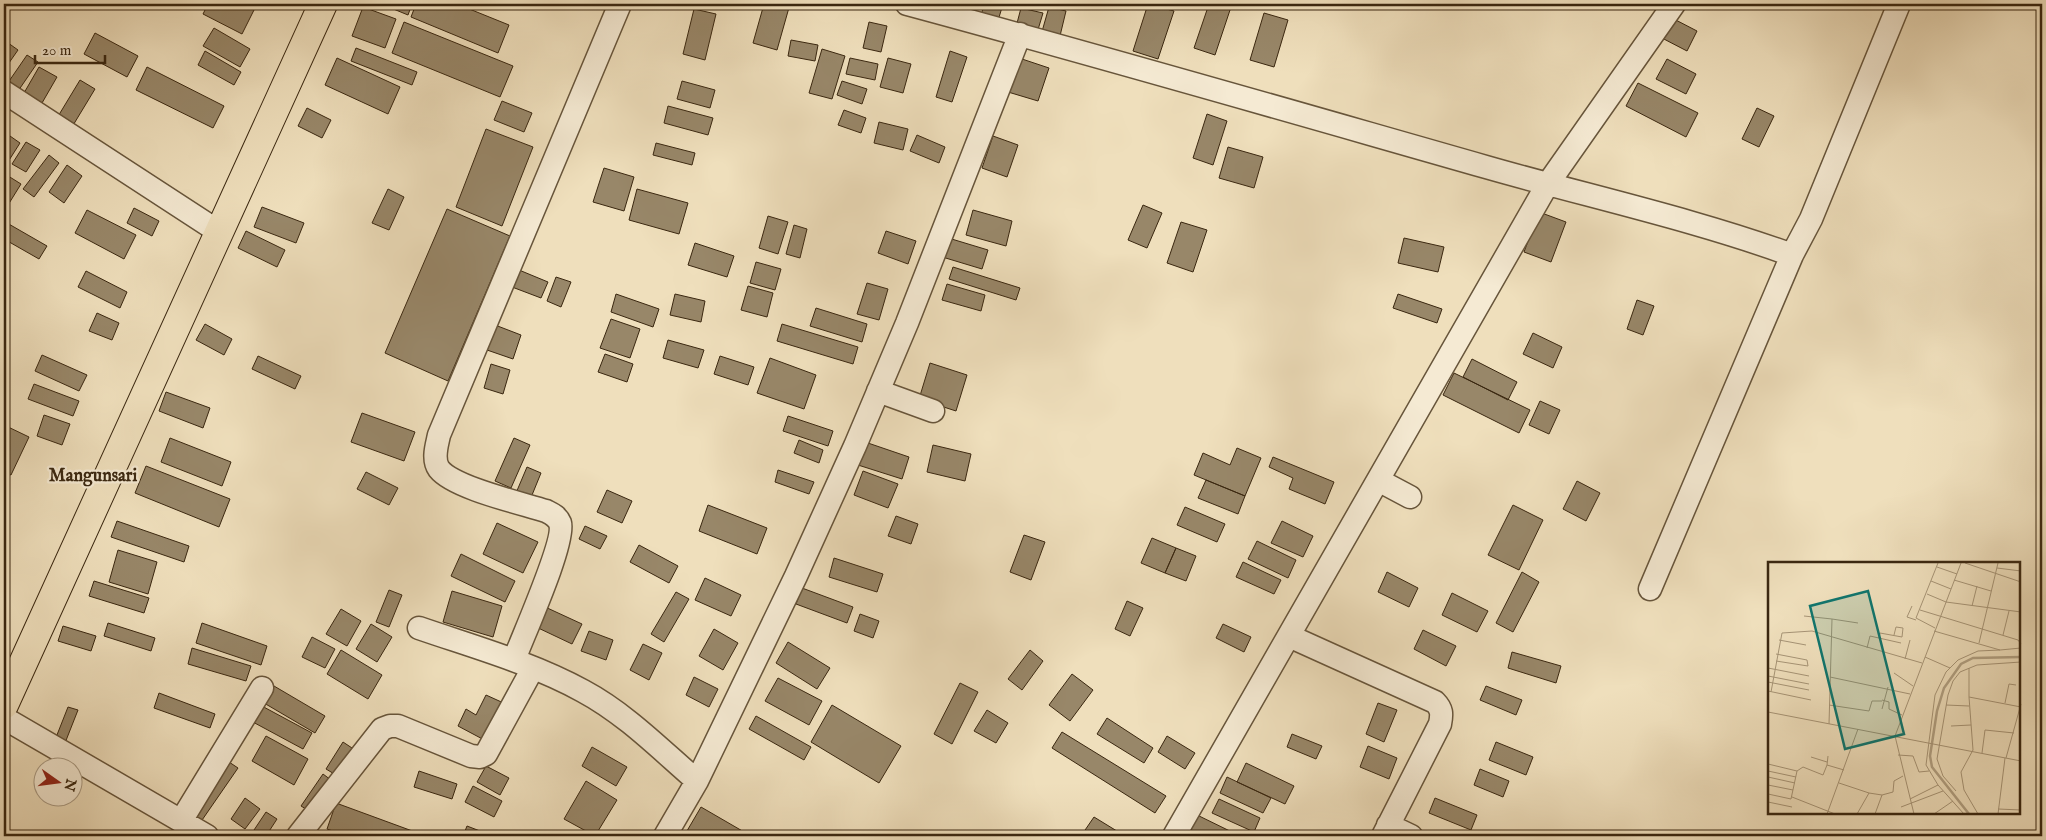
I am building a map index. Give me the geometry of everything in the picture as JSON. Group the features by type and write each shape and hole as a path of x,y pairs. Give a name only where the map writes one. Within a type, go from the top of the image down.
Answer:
{"main road":[{"path":"4,705 324,4"}],"street":[{"path":"298,836 382,729 398,726 471,756 483,756 486,754 523,664 558,546 560,524 556,516 546,512 455,482 438,468 435,456 443,426 620,4"},
{"path":"907,4 1020,34 1547,185 1751,240 1792,255"},
{"path":"1174,836 1547,185 1674,4"},
{"path":"1650,589 1792,255 1811,219 1899,4"},
{"path":"665,836 697,782 796,576 907,323 1020,34"},
{"path":"4,92 219,232"},
{"path":"878,390 934,411"},
{"path":"1378,480 1410,497"},
{"path":"419,628 523,664 584,692 610,708 641,732 697,782"},
{"path":"1289,636 1436,702 1441,708 1440,724 1386,831 1411,836"},
{"path":"181,821 262,688"},
{"path":"4,718 207,836"}],"building":[{"path":"208,4 257,4 242,34 203,14"},
{"path":"393,4 412,4 408,15 391,8"},
{"path":"416,4 457,4 509,25 498,53 411,17"},
{"path":"764,4 790,4 777,50 753,43"},
{"path":"984,4 1003,4 997,24 980,20"},
{"path":"1148,4 1174,11 1158,59 1133,51"},
{"path":"1209,4 1232,4 1215,55 1194,48"},
{"path":"363,7 396,19 385,48 352,36"},
{"path":"1049,7 1066,11 1059,40 1041,35"},
{"path":"1021,8 1043,13 1037,33 1016,27"},
{"path":"694,9 716,14 705,60 683,54"},
{"path":"1264,13 1288,20 1274,67 1250,60"},
{"path":"1670,17 1697,31 1687,51 1660,37"},
{"path":"404,22 513,66 500,97 392,53"},
{"path":"869,22 887,26 881,52 863,48"},
{"path":"214,28 250,49 240,67 203,46"},
{"path":"95,33 138,56 127,77 84,54"},
{"path":"4,40 18,50 4,70"},
{"path":"791,40 818,45 815,61 788,56"},
{"path":"356,48 417,72 412,85 351,61"},
{"path":"822,49 845,56 832,99 809,93"},
{"path":"205,51 241,72 234,85 198,65"},
{"path":"950,51 967,57 952,102 936,97"},
{"path":"27,55 38,62 16,94 5,87"},
{"path":"337,58 400,87 388,114 325,85"},
{"path":"850,58 878,64 875,80 846,74"},
{"path":"888,58 911,64 903,93 880,87"},
{"path":"1019,58 1049,68 1038,101 1008,92"},
{"path":"1667,59 1696,74 1686,94 1656,79"},
{"path":"39,67 57,77 42,103 24,93"},
{"path":"147,67 224,106 213,128 136,90"},
{"path":"80,80 95,89 72,127 57,118"},
{"path":"682,81 715,90 710,108 677,99"},
{"path":"842,81 867,89 862,104 837,95"},
{"path":"1638,83 1698,113 1686,137 1626,106"},
{"path":"502,101 532,113 524,132 494,120"},
{"path":"668,106 713,118 708,135 664,123"},
{"path":"307,108 331,120 322,138 298,126"},
{"path":"1757,108 1774,116 1759,147 1742,139"},
{"path":"844,110 866,118 861,133 838,125"},
{"path":"1207,114 1227,121 1213,165 1193,158"},
{"path":"879,122 908,129 903,150 874,143"},
{"path":"486,129 533,147 502,226 456,207"},
{"path":"917,135 945,147 939,163 910,151"},
{"path":"10,136 20,143 6,165 4,164 4,147"},
{"path":"993,136 1018,145 1007,177 982,168"},
{"path":"26,142 40,150 26,172 12,164"},
{"path":"656,143 695,153 692,165 653,155"},
{"path":"1228,147 1263,157 1254,188 1219,178"},
{"path":"49,155 59,163 34,197 23,189"},
{"path":"67,165 82,176 64,203 49,192"},
{"path":"604,168 634,177 624,211 593,202"},
{"path":"5,174 21,184 8,205 4,203"},
{"path":"388,189 404,197 389,230 372,223"},
{"path":"637,189 688,203 679,234 629,220"},
{"path":"1143,205 1162,213 1147,248 1128,240"},
{"path":"262,207 304,223 296,243 254,227"},
{"path":"134,208 159,221 152,236 127,223"},
{"path":"447,209 510,236 448,381 385,353"},
{"path":"87,210 136,235 124,259 75,233"},
{"path":"973,210 1012,221 1006,246 966,235"},
{"path":"1539,212 1566,222 1551,262 1524,252"},
{"path":"768,216 788,222 778,254 759,248"},
{"path":"1181,222 1207,230 1193,272 1167,263"},
{"path":"7,223 47,246 39,259 4,239 4,229"},
{"path":"794,225 807,229 800,258 786,254"},
{"path":"246,231 285,250 277,267 238,248"},
{"path":"886,231 916,241 908,264 878,253"},
{"path":"945,237 988,250 982,269 939,256"},
{"path":"1404,238 1444,247 1438,272 1398,263"},
{"path":"695,243 734,256 727,277 688,265"},
{"path":"756,262 781,269 775,290 750,283"},
{"path":"953,267 1020,288 1016,300 949,279"},
{"path":"519,270 548,282 541,298 512,287"},
{"path":"86,271 127,292 120,308 78,287"},
{"path":"556,277 571,282 561,307 547,301"},
{"path":"867,283 888,289 879,320 857,314"},
{"path":"947,284 985,295 981,311 942,300"},
{"path":"748,286 773,293 767,317 741,310"},
{"path":"616,294 659,309 653,327 611,312"},
{"path":"675,294 705,301 701,322 670,315"},
{"path":"1398,294 1442,309 1437,323 1393,308"},
{"path":"1637,300 1654,306 1643,335 1627,329"},
{"path":"816,308 867,324 862,342 810,326"},
{"path":"97,313 119,323 112,340 89,331"},
{"path":"611,319 640,329 630,358 600,348"},
{"path":"205,324 232,339 224,355 196,340"},
{"path":"782,324 858,347 853,364 777,341"},
{"path":"495,325 521,335 513,359 487,350"},
{"path":"1533,333 1562,347 1553,368 1523,354"},
{"path":"668,340 704,350 698,368 663,358"},
{"path":"605,354 633,364 627,382 598,372"},
{"path":"42,355 87,375 79,391 35,371"},
{"path":"258,356 301,376 295,389 252,369"},
{"path":"720,356 754,367 748,385 714,374"},
{"path":"770,358 816,375 804,409 757,393"},
{"path":"1472,359 1517,382 1508,400 1463,377"},
{"path":"930,363 967,375 956,411 919,399"},
{"path":"491,364 510,370 503,394 484,388"},
{"path":"1454,373 1530,410 1519,433 1443,395"},
{"path":"34,384 79,401 73,416 28,399"},
{"path":"166,392 210,408 203,428 159,411"},
{"path":"1540,401 1560,410 1549,434 1529,425"},
{"path":"362,413 415,432 404,461 351,442"},
{"path":"44,415 70,424 62,445 37,436"},
{"path":"788,416 833,431 828,446 783,431"},
{"path":"4,425 29,437 11,475 4,472"},
{"path":"170,438 231,462 222,486 161,462"},
{"path":"514,438 530,445 511,488 495,481"},
{"path":"799,440 823,450 819,463 794,453"},
{"path":"865,442 909,457 902,479 858,465"},
{"path":"933,445 971,454 965,481 927,472"},
{"path":"1237,448 1261,458 1245,496 1194,475 1203,453 1230,465"},
{"path":"1273,457 1334,482 1325,504 1289,489 1293,478 1269,467"},
{"path":"146,466 230,499 219,527 135,493"},
{"path":"527,467 541,473 530,500 516,493"},
{"path":"778,470 814,482 809,494 775,482"},
{"path":"863,471 898,484 888,508 854,495"},
{"path":"366,472 398,488 389,505 357,489"},
{"path":"1206,480 1245,496 1238,514 1198,498"},
{"path":"1577,481 1600,493 1586,521 1563,509"},
{"path":"607,490 632,501 622,523 597,512"},
{"path":"708,505 767,528 757,554 699,531"},
{"path":"1513,505 1543,520 1519,570 1488,555"},
{"path":"1185,507 1225,524 1217,542 1177,525"},
{"path":"896,516 918,524 911,544 888,536"},
{"path":"117,521 189,546 184,562 111,537"},
{"path":"1282,521 1313,536 1303,557 1271,543"},
{"path":"497,523 538,542 523,573 483,554"},
{"path":"585,526 607,536 600,549 579,539"},
{"path":"1024,535 1045,542 1031,580 1010,572"},
{"path":"1152,538 1176,548 1165,573 1141,563"},
{"path":"1257,541 1296,560 1288,578 1248,559"},
{"path":"639,545 678,566 669,583 630,562"},
{"path":"1176,548 1196,556 1186,581 1165,573"},
{"path":"118,550 157,562 148,594 109,582"},
{"path":"461,554 515,581 505,602 451,576"},
{"path":"834,558 883,574 877,592 829,577"},
{"path":"1243,562 1281,580 1274,594 1236,577"},
{"path":"1387,572 1418,588 1409,607 1378,592"},
{"path":"1522,572 1539,582 1513,632 1496,623"},
{"path":"705,578 741,595 731,616 695,600"},
{"path":"94,581 149,598 144,613 89,596"},
{"path":"802,588 853,607 847,623 796,604"},
{"path":"389,590 402,595 389,627 376,622"},
{"path":"452,591 502,606 493,637 443,622"},
{"path":"676,592 689,599 664,642 651,634"},
{"path":"1452,593 1488,611 1477,632 1442,615"},
{"path":"1127,601 1143,608 1130,636 1115,629"},
{"path":"543,606 582,624 572,644 534,626"},
{"path":"341,609 361,621 347,646 326,634"},
{"path":"860,614 879,621 873,638 854,631"},
{"path":"108,623 155,638 151,651 104,636"},
{"path":"202,623 267,646 261,665 196,643"},
{"path":"371,624 392,637 377,662 356,649"},
{"path":"1223,624 1251,637 1244,652 1216,638"},
{"path":"63,626 96,636 91,651 58,641"},
{"path":"714,629 738,643 723,670 699,656"},
{"path":"1423,630 1456,646 1446,666 1414,649"},
{"path":"589,631 613,640 606,660 581,651"},
{"path":"312,637 335,649 325,668 302,657"},
{"path":"788,642 830,668 817,689 776,663"},
{"path":"643,644 662,653 649,680 630,670"},
{"path":"192,648 251,666 246,681 188,664"},
{"path":"341,650 382,675 368,699 327,674"},
{"path":"1030,650 1043,661 1022,690 1008,679"},
{"path":"1512,652 1561,666 1556,683 1508,668"},
{"path":"1072,674 1093,690 1070,721 1049,705"},
{"path":"694,677 718,689 709,707 686,695"},
{"path":"778,678 822,701 809,725 765,701"},
{"path":"960,683 978,692 952,744 934,734"},
{"path":"274,686 325,716 315,733 264,703"},
{"path":"1486,686 1522,700 1516,715 1480,700"},
{"path":"159,693 215,714 210,728 154,708"},
{"path":"486,695 508,705 490,743 458,726 466,709 476,715"},
{"path":"1378,703 1397,710 1384,742 1366,734"},
{"path":"260,705 312,733 303,749 251,721"},
{"path":"832,705 901,746 879,783 811,742"},
{"path":"68,707 78,710 65,743 55,740"},
{"path":"987,710 1008,723 996,743 974,731"},
{"path":"756,716 811,747 804,760 749,729"},
{"path":"1107,718 1153,748 1144,763 1097,734"},
{"path":"1062,732 1166,796 1155,813 1052,748"},
{"path":"1292,734 1322,746 1316,759 1287,747"},
{"path":"266,736 308,759 294,785 252,761"},
{"path":"1167,736 1195,753 1185,769 1158,752"},
{"path":"343,742 358,752 341,778 326,769"},
{"path":"1496,742 1533,757 1526,775 1489,760"},
{"path":"1368,746 1397,758 1389,779 1360,767"},
{"path":"592,747 627,767 616,786 582,766"},
{"path":"226,760 238,768 200,823 188,815"},
{"path":"1246,763 1294,786 1285,804 1237,782"},
{"path":"486,766 509,778 500,795 477,782"},
{"path":"1480,769 1509,781 1503,797 1474,785"},
{"path":"419,771 457,784 452,799 414,787"},
{"path":"323,774 335,783 314,814 301,806"},
{"path":"1227,777 1271,798 1263,813 1220,793"},
{"path":"586,781 617,800 595,836 564,819"},
{"path":"473,786 502,801 494,817 465,802"},
{"path":"245,798 260,809 245,829 231,819"},
{"path":"1435,798 1477,815 1471,830 1429,813"},
{"path":"1219,799 1260,818 1254,832 1212,813"},
{"path":"336,803 426,836 347,836 327,829"},
{"path":"701,807 751,836 684,836"},
{"path":"266,812 277,819 266,836 250,836"},
{"path":"1193,813 1238,836 1201,836 1186,829"},
{"path":"1094,817 1125,836 1088,836 1083,833"},
{"path":"467,826 493,836 463,836"}],"district":[{"name":"Mangunsari","path":"93,476"}]}
